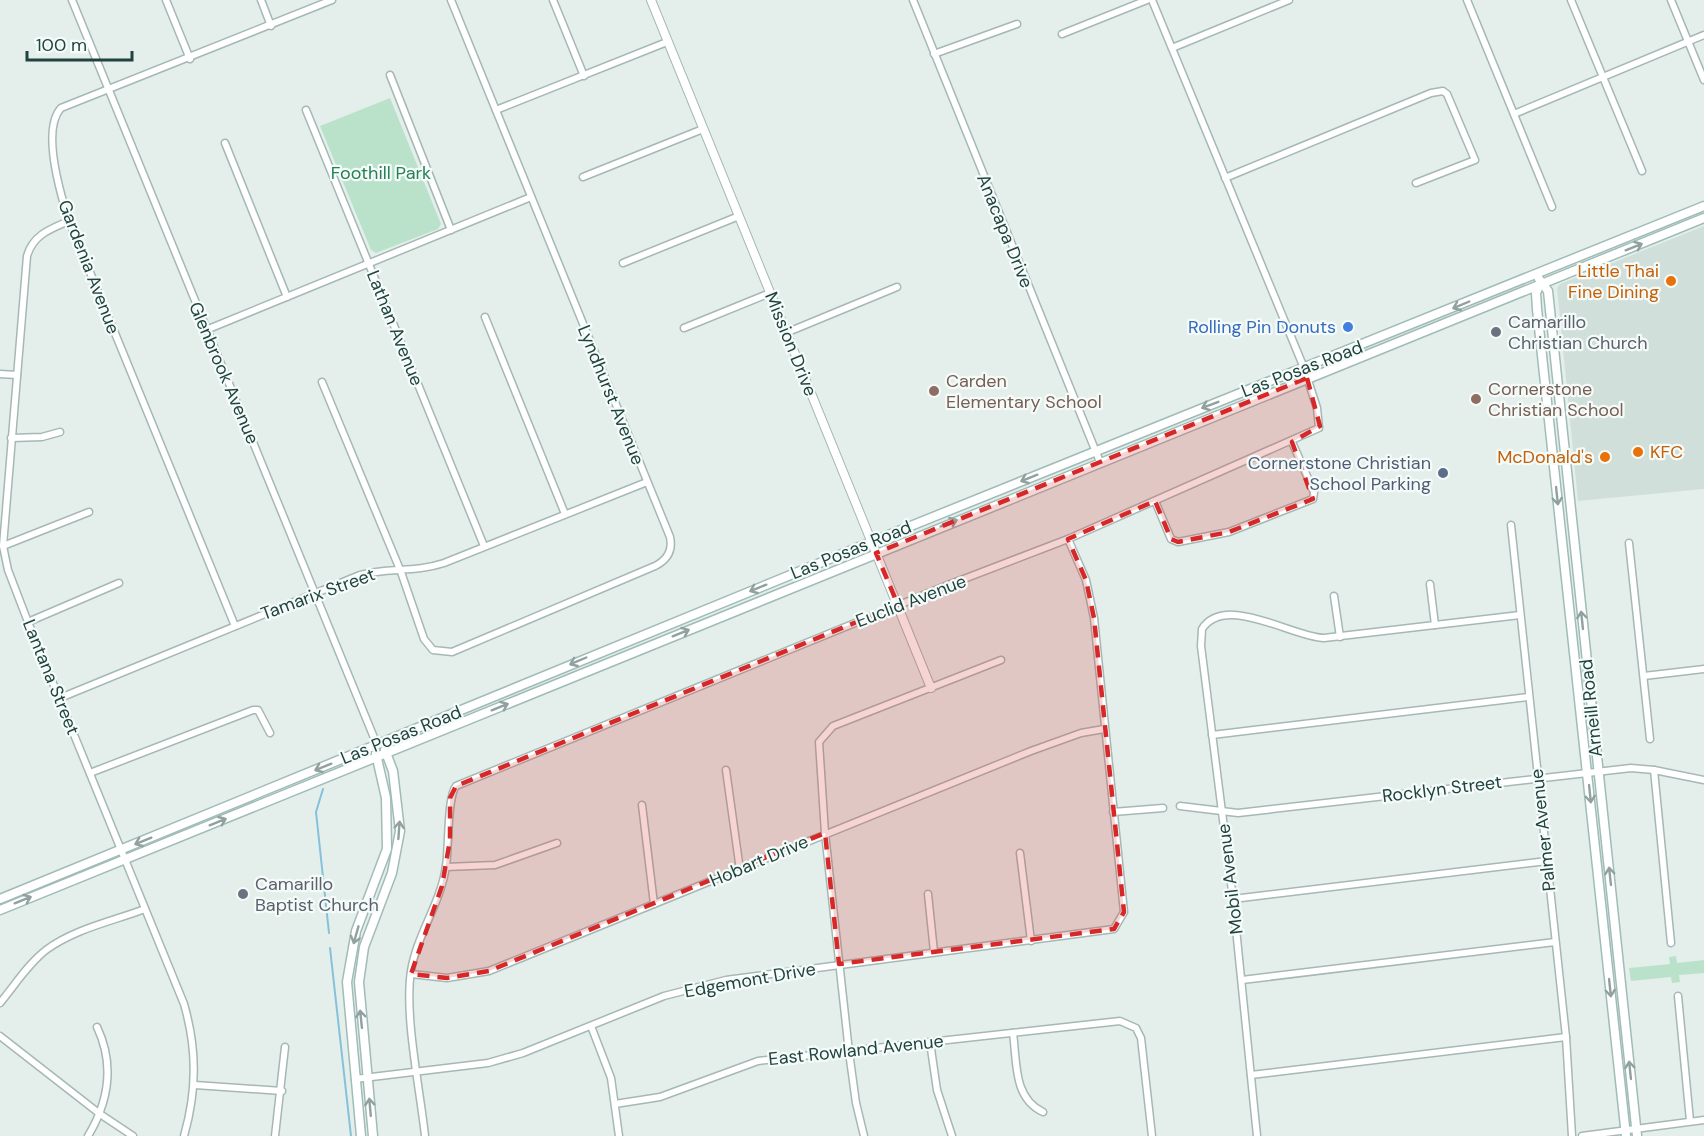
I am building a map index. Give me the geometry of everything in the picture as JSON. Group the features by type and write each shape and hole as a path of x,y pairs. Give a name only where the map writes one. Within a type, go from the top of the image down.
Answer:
{"main road":[{"name":"Las Posas Road","path":"0,899 871,542 1704,206"},
{"name":"Las Posas Road","path":"0,910 876,552 1704,218"},
{"name":"Arneill Road","path":"1537,273 1540,284 1548,291 1637,1132"},
{"name":"Arneill Road","path":"1540,284 1536,293 1537,309 1626,1133"},
{"path":"373,1136 359,991 361,962 389,883 400,831 393,771 388,753 377,745"},
{"path":"361,1136 347,995 349,962 356,932 385,859 388,839 386,798 376,758 377,745"}],"street":[{"name":"Glenbrook Avenue","path":"72,0 377,745"},
{"path":"166,0 190,59"},
{"path":"261,0 271,26"},
{"name":"Gardenia Avenue","path":"235,626 69,221 56,172 54,120 61,108 109,92 332,0"},
{"name":"Lyndhurst Avenue","path":"400,572 424,639 436,651 452,651 664,560 670,551 671,542 451,0"},
{"path":"553,0 584,76"},
{"name":"Mission Drive","path":"651,0 931,688"},
{"name":"Anacapa Drive","path":"913,0 1100,462"},
{"path":"1062,34 1147,0"},
{"path":"1152,0 1307,378"},
{"path":"1172,48 1288,0"},
{"path":"1467,0 1552,207"},
{"path":"1571,0 1642,171"},
{"path":"1671,0 1704,80"},
{"path":"934,54 1017,24"},
{"path":"1514,114 1704,35"},
{"path":"496,110 667,42"},
{"path":"390,75 451,230"},
{"path":"1225,178 1431,93 1443,91 1447,94 1474,160 1416,183"},
{"name":"Lathan Avenue","path":"306,110 484,546"},
{"path":"583,177 703,129"},
{"path":"225,143 287,297"},
{"path":"206,330 531,197"},
{"path":"623,263 739,216"},
{"name":"Lantana Street","path":"69,221 41,234 29,249 24,275 3,546 8,570 28,622 184,1004 192,1035 195,1084 184,1136"},
{"path":"788,332 897,287"},
{"path":"684,328 770,293"},
{"path":"485,317 565,514"},
{"path":"0,374 17,375"},
{"name":"Euclid Avenue","path":"446,867 450,840 450,798 453,789 471,778 898,605 1068,539 1292,442 1320,426 1317,408 1307,378"},
{"path":"322,382 400,572"},
{"path":"11,438 42,437 60,432"},
{"path":"1155,501 1171,539 1178,542 1229,532 1312,499 1314,492 1292,442"},
{"name":"Tamarix Street","path":"60,698 313,593 372,572 400,572 432,567 647,482"},
{"path":"3,546 89,512"},
{"name":"Palmer Avenue","path":"1511,525 1566,1037 1572,1136"},
{"path":"1068,539 1091,599 1113,812 1163,808"},
{"path":"1629,543 1650,739"},
{"path":"28,622 119,583"},
{"path":"1430,584 1435,625"},
{"path":"1334,596 1340,637 1520,615"},
{"name":"Mobil Avenue","path":"1257,1136 1233,899 1200,646 1201,634 1205,624 1222,616 1244,616 1264,620 1305,636 1340,637"},
{"path":"864,1136 856,1103 839,964 819,764 821,738 833,726 1001,660"},
{"path":"1644,676 1704,669"},
{"path":"1212,735 1528,697"},
{"path":"90,773 253,710 258,710 270,733"},
{"name":"Hobart Drive","path":"411,974 447,978 489,971 1064,738 1104,729"},
{"path":"726,770 740,870"},
{"path":"1654,770 1671,943"},
{"name":"Rocklyn Street","path":"1180,806 1222,813 1598,771 1654,770 1704,780"},
{"path":"642,805 654,904"},
{"name":"Edgemont Drive","path":"355,1079 488,1063 523,1053 664,996 772,972 1108,931 1118,925 1124,912 1113,812"},
{"path":"425,1136 410,1004 411,974 423,933 437,902 446,867 495,865 557,843"},
{"path":"1020,853 1031,941"},
{"path":"1233,899 1547,861"},
{"path":"928,894 934,952"},
{"path":"0,1003 33,963 57,943 145,909"},
{"path":"1242,980 1555,942"},
{"path":"1678,996 1690,1121"},
{"name":"East Rowland Avenue","path":"615,1104 660,1097 758,1061 1125,1021 1140,1033 1152,1136"},
{"path":"591,1026 608,1066 619,1136"},
{"path":"88,1136 100,1114 108,1076 106,1051 97,1027"},
{"path":"1013,1033 1021,1092 1029,1104 1043,1112"},
{"path":"0,1036 100,1114 133,1136"},
{"path":"1251,1075 1566,1037"},
{"path":"930,1042 937,1090 952,1136"},
{"path":"275,1136 282,1091 285,1047"},
{"path":"195,1084 282,1091"},
{"path":"1582,1136 1637,1132 1704,1120"}],"highlighted area":[{"path":"1307,378 1320,426 1292,442 1313,499 1229,532 1178,542 1171,539 1155,501 1068,539 1086,580 1094,618 1124,912 1114,929 839,964 825,833 489,971 447,978 411,974 442,886 450,840 450,798 456,786 898,605 876,553"}],"shaded area":[{"path":"1704,226 1704,489 1578,501 1557,288 1560,284"}],"green space":[{"name":"Foothill Park","path":"390,98 441,224 438,229 376,253 371,250 320,126"},
{"path":"1676,956 1677,963 1704,960 1704,973 1679,975 1680,982 1672,983 1671,977 1631,981 1629,968 1670,964 1669,957"}],"waterway":[{"path":"323,789 316,812 329,933"},
{"path":"330,948 351,1136"}],"place":[{"name":"Little Thai Fine Dining","path":"1671,281"},
{"name":"Rolling Pin Donuts","path":"1348,327"},
{"name":"Camarillo Christian Church","path":"1496,332"},
{"name":"Carden Elementary School","path":"934,391"},
{"name":"Cornerstone Christian School","path":"1476,399"},
{"name":"KFC","path":"1638,452"},
{"name":"McDonald's","path":"1605,457"},
{"name":"Cornerstone Christian School Parking","path":"1443,473"},
{"name":"Camarillo Baptist Church","path":"243,894"}]}
